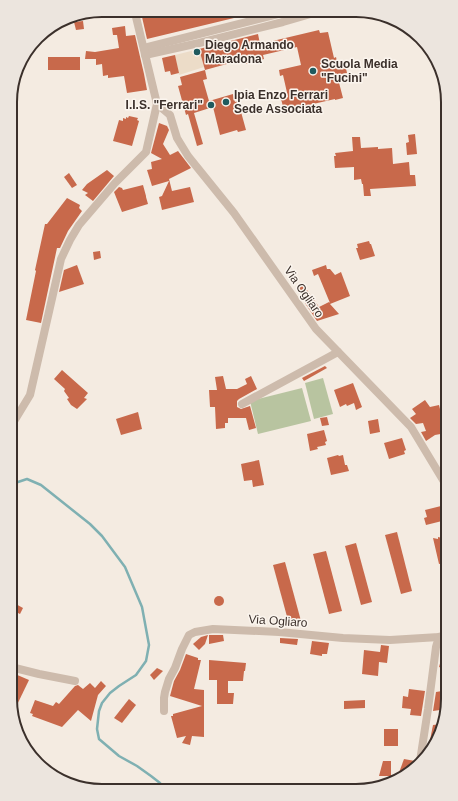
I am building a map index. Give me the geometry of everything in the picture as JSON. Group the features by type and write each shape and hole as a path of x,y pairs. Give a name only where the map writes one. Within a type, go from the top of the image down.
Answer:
{"street":[{"path":"17,417 30,395 61,259 70,240 79,225 115,183 146,152 157,104 136,17"},
{"path":"145,51 268,17"},
{"path":"145,51 199,43 295,17"},
{"name":"Via Ogliaro","path":"157,104 170,115 177,138 188,156 234,213 316,330 411,427 441,476"},
{"path":"242,404 338,352"},
{"name":"Via Ogliaro","path":"164,711 164,698 169,679 176,668 189,635 195,632 213,630 279,632 343,638 390,640 439,637"},
{"path":"421,753 436,647 439,637"},
{"path":"17,669 75,681"}],"green space":[{"path":"323,378 333,414 314,419 305,383"},
{"path":"302,388 311,421 258,434 250,401"}],"shaded area":[{"path":"199,49 204,67 179,75 175,55"}],"building":[{"path":"142,17 234,18 147,39"},
{"path":"83,21 84,29 76,30 74,22"},
{"path":"125,26 126,36 135,35 147,90 127,93 124,76 108,78 108,75 103,76 102,64 96,65 96,59 85,59 86,51 95,52 119,48 117,35 113,35 112,28"},
{"name":"Scuola Media \"Fucini\"","path":"319,30 320,33 328,32 334,58 336,57 338,66 345,64 347,73 337,75 343,98 300,107 301,110 285,114 281,99 288,97 283,75 280,76 279,70 301,65 297,47 263,55 264,59 246,64 245,59 205,70 199,49 258,34 260,44"},
{"path":"175,55 179,73 171,75 170,71 165,72 162,58"},
{"path":"48,57 80,57 80,70 48,70"},
{"name":"I.I.S. \"Ferrari\"","path":"205,70 207,79 203,80 209,101 233,94 235,102 238,101 246,130 238,132 237,130 220,135 213,107 194,113 203,144 197,146 178,86 182,85 180,77"},
{"path":"129,116 138,118 137,120 139,121 132,146 113,141 119,120 123,121 123,118 126,119 126,117 128,118"},
{"path":"159,123 167,126 169,130 163,144 170,155 178,151 191,168 169,179 172,191 190,187 194,202 162,210 159,197 162,196 169,181 152,186 147,170 152,169 151,162 162,159 151,153"},
{"path":"415,134 417,154 407,155 406,143 409,142 408,135"},
{"path":"352,137 360,137 361,148 392,148 393,164 409,162 410,175 415,175 416,186 370,189 371,196 364,196 361,179 354,180 354,167 335,168 335,153 353,151"},
{"path":"107,170 114,176 93,201 85,195 88,193 82,190 87,184"},
{"path":"69,173 77,185 72,188 64,177"},
{"path":"143,185 148,204 122,212 114,192 119,187 123,190"},
{"path":"67,198 80,205 79,208 82,211 68,231 60,248 57,248 41,323 26,320 45,224 47,224"},
{"path":"369,241 375,256 360,260 356,248 358,248 357,244"},
{"path":"100,251 101,258 94,260 93,252"},
{"path":"77,265 84,284 59,292 64,270"},
{"path":"326,265 327,269 330,269 335,275 341,272 350,296 330,304 339,314 317,321 305,303 307,301 298,286 302,283 319,307 329,302 330,303 318,274 314,276 312,270"},
{"path":"325,366 327,368 304,381 302,378"},
{"path":"62,370 88,393 84,398 87,399 77,409 71,405 67,399 69,398 64,391 65,389 54,379"},
{"path":"223,376 226,389 237,389 247,384 245,379 251,376 257,389 239,399 237,401 237,407 241,409 250,406 256,428 249,430 246,418 228,418 228,423 225,423 225,428 216,429 215,407 210,407 209,390 217,390 215,377"},
{"path":"353,383 362,407 356,410 354,403 347,406 346,404 340,407 334,390"},
{"path":"425,400 430,407 439,405 441,409 441,434 435,435 426,441 421,432 426,431 423,423 416,424 410,418 416,414 412,409"},
{"path":"138,412 142,429 121,435 116,419"},
{"path":"327,417 329,425 322,426 320,418"},
{"path":"378,419 380,432 370,434 368,421"},
{"path":"324,430 327,441 325,442 326,445 317,447 318,449 310,451 307,434"},
{"path":"402,438 406,450 404,451 405,454 389,459 384,443"},
{"path":"343,455 345,465 347,465 349,471 331,475 327,458"},
{"path":"259,460 264,485 253,487 252,480 244,481 241,464"},
{"path":"441,506 441,521 426,525 424,518 427,517 425,510"},
{"path":"397,532 412,591 401,594 385,535"},
{"path":"438,537 441,538 441,564 439,564 433,538 438,539"},
{"path":"356,543 372,602 361,605 345,546"},
{"path":"326,551 342,611 329,614 313,554"},
{"path":"285,562 301,621 289,624 273,565"},
{"path":"217,596 221,596 224,601 221,606 217,606 214,603 214,599"},
{"path":"17,605 23,608 20,614 17,612"},
{"path":"208,635 205,644 199,650 193,644 201,637"},
{"path":"209,635 223,635 224,641 209,644"},
{"path":"280,638 298,639 297,645 280,643"},
{"path":"312,641 329,643 327,654 322,654 322,656 310,654"},
{"path":"381,645 389,646 387,663 379,662 378,676 362,674 364,650 380,652"},
{"path":"186,654 201,660 194,689 204,690 204,737 192,736 190,745 182,743 186,736 177,738 171,716 173,716 173,714 202,706 170,696 174,681"},
{"path":"209,660 246,663 243,681 228,681 228,693 234,693 233,704 217,704 217,680 209,680"},
{"path":"157,668 163,671 154,680 150,675"},
{"path":"17,675 29,680 17,704"},
{"path":"101,681 106,686 98,695 91,721 78,710 62,727 32,716 33,714 30,713 35,700 53,706 56,702 59,704 75,686 78,685 83,689 90,683 95,688"},
{"path":"409,689 425,691 421,716 410,715 411,709 402,708 403,696 408,697"},
{"path":"441,691 441,705 440,710 433,711 436,692"},
{"path":"129,699 136,705 122,723 114,718"},
{"path":"365,700 365,708 344,709 344,701"},
{"path":"433,725 436,725 435,732 429,743"},
{"path":"384,729 398,729 398,746 384,746"},
{"path":"404,759 414,761 408,766 399,773"},
{"path":"383,761 391,761 391,776 379,776"}],"waterway":[{"path":"17,482 27,479 41,485 90,524 102,536 125,567 142,607 149,645 146,661 136,675 110,693 102,703 99,711 97,729 99,739 119,756 137,766 161,784"}],"place":[{"name":"Diego Armando Maradona","path":"197,52"},
{"name":"Scuola Media \"Fucini\"","path":"313,71"},
{"name":"Ipia Enzo Ferrari Sede Associata","path":"226,102"},
{"name":"I.I.S. \"Ferrari\"","path":"211,105"}]}
